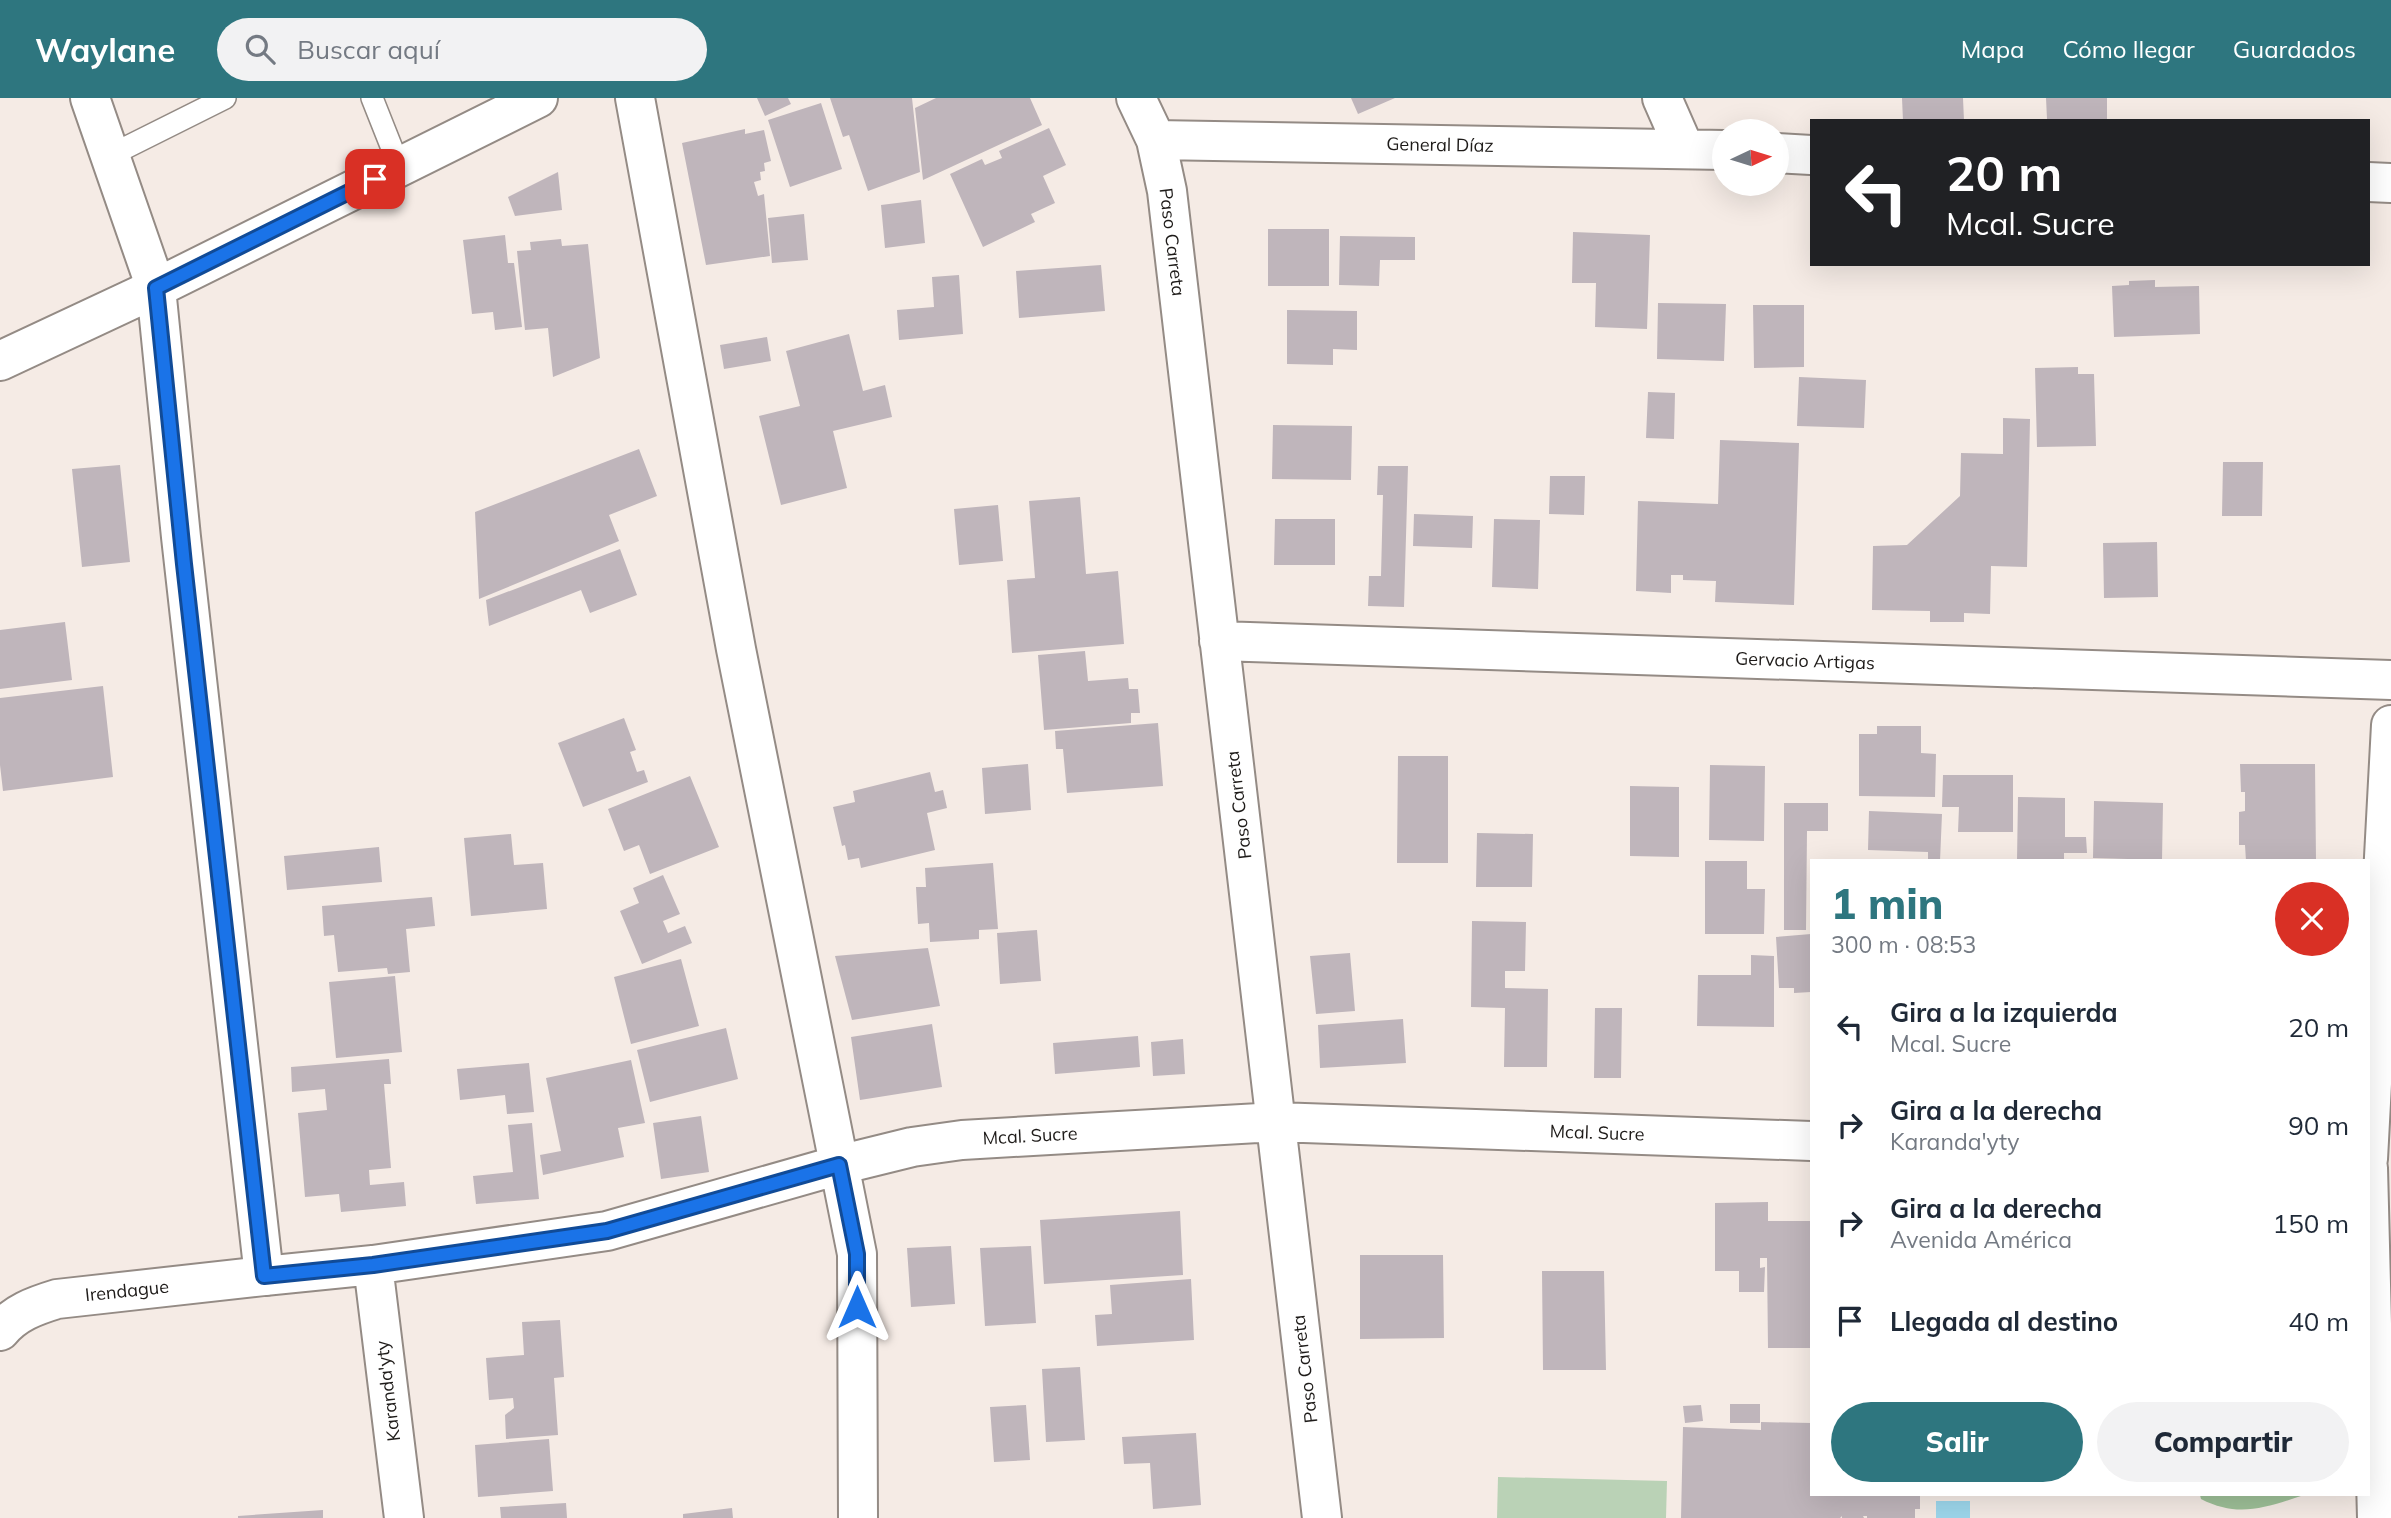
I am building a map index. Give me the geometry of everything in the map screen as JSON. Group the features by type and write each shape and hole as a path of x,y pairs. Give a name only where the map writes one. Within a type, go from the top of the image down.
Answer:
{"street":[{"path":"90,98 156,288 184,564 264,1276"},
{"path":"0,361 156,288 538,98"},
{"path":"635,98 736,649 857,1254 858,1518"},
{"name":"Paso Carreta","path":"1136,98 1156,140 1167,191 1322,1518"},
{"path":"1662,98 1684,148"},
{"name":"General Díaz","path":"1156,140 1712,149"},
{"path":"1789,154 1810,155"},
{"path":"2370,182 2391,183"},
{"name":"Gervacio Artigas","path":"1219,641 2391,680"},
{"path":"2370,1122 2391,725"},
{"name":"Mcal. Sucre","path":"264,1276 373,1265 607,1231 839,1165 912,1147 962,1140 1276,1122 1810,1141"},
{"path":"2370,1160 2391,1163"},
{"path":"2370,1246 2377,1518"},
{"name":"Karanda'yty","path":"373,1265 404,1518"},
{"name":"Irendague","path":"0,1331 11,1318 57,1299 264,1276"},
{"path":"0,1303 57,1299"}],"lane":[{"path":"111,155 225,98"},
{"path":"372,98 400,166"}],"green space":[{"path":"1498,1477 1667,1481 1666,1518 1497,1518"},
{"path":"2200,1496 2301,1496 2264,1507 2240,1510 2214,1505 2201,1499"}],"water":[{"path":"1936,1501 1970,1501 1970,1518 1936,1518"}],"building":[{"path":"757,98 788,98 791,104 765,116"},
{"path":"830,98 912,98 920,172 868,191 849,135 843,137"},
{"path":"936,98 1030,98 1042,125 923,180 915,108"},
{"path":"1351,98 1395,98 1358,114"},
{"path":"1902,98 1963,98 1964,119 1903,119"},
{"path":"2046,98 2107,98 2107,119 2047,119"},
{"path":"821,103 842,169 790,187 768,120"},
{"path":"1049,128 1066,165 1043,176 1055,203 1031,214 1035,222 983,247 950,174 982,159 985,165 1002,158 999,151"},
{"path":"745,129 745,134 764,130 771,161 764,163 765,171 760,172 761,180 754,182 758,196 764,194 770,256 706,265 682,143"},
{"path":"558,172 562,210 515,216 508,197"},
{"path":"921,200 925,243 885,248 881,205"},
{"path":"804,214 808,260 772,263 768,218"},
{"path":"1268,229 1329,229 1329,286 1268,286"},
{"path":"1573,232 1650,235 1647,329 1595,327 1596,283 1572,283"},
{"path":"505,235 508,263 514,263 522,327 495,330 493,312 472,314 463,240"},
{"path":"1340,236 1415,237 1415,260 1380,260 1379,286 1339,285"},
{"path":"561,239 562,246 588,244 600,358 553,377 548,328 525,330 517,251 531,250 530,242"},
{"path":"1101,265 1105,311 1019,318 1016,271"},
{"path":"959,275 963,334 899,340 897,310 934,307 932,277"},
{"path":"2155,280 2155,287 2199,286 2200,334 2114,337 2112,286 2129,285 2129,281"},
{"path":"1658,303 1726,304 1724,361 1657,359"},
{"path":"1753,305 1804,305 1804,367 1754,368"},
{"path":"1287,310 1357,311 1357,350 1333,349 1333,365 1287,364"},
{"path":"849,334 863,391 885,385 892,417 833,431 847,488 781,505 759,416 800,406 786,351"},
{"path":"767,337 771,361 724,369 720,345"},
{"path":"2078,367 2078,374 2094,374 2096,446 2037,447 2035,368"},
{"path":"1799,377 1866,380 1864,428 1797,426"},
{"path":"1648,392 1675,393 1674,439 1646,438"},
{"path":"2003,418 2030,419 2027,567 1991,566 1990,614 1964,613 1964,622 1930,622 1930,611 1872,610 1873,546 1907,545 1960,496 1961,453 2003,454"},
{"path":"1273,425 1352,426 1351,480 1272,479"},
{"path":"1720,440 1799,443 1794,605 1715,602 1716,581 1683,580 1683,575 1671,575 1671,593 1636,591 1638,501 1718,504"},
{"path":"639,449 657,496 609,515 619,541 479,599 475,512"},
{"path":"2223,462 2263,462 2262,516 2222,516"},
{"path":"120,465 130,562 82,567 72,469"},
{"path":"1378,466 1408,466 1404,607 1368,606 1369,576 1381,576 1383,495 1377,495"},
{"path":"1550,476 1585,476 1584,515 1549,514"},
{"path":"1080,497 1086,574 1118,571 1124,644 1012,653 1007,580 1035,578 1029,501"},
{"path":"998,505 1003,561 959,565 954,509"},
{"path":"1414,514 1473,516 1472,548 1413,546"},
{"path":"1275,519 1335,519 1335,565 1274,565"},
{"path":"1494,519 1540,520 1538,589 1492,587"},
{"path":"2157,542 2158,597 2104,598 2103,543"},
{"path":"620,549 637,595 590,613 581,590 489,626 486,600"},
{"path":"65,622 72,680 0,689 0,630"},
{"path":"1085,651 1088,681 1128,678 1129,689 1138,689 1140,713 1131,713 1131,723 1044,730 1038,655"},
{"path":"103,686 113,777 3,791 0,765 0,698"},
{"path":"624,718 636,750 630,752 637,772 644,770 648,782 583,807 558,743"},
{"path":"1158,723 1163,786 1067,793 1063,749 1056,749 1055,731"},
{"path":"1877,726 1921,726 1921,753 1936,754 1935,797 1859,796 1859,734 1877,734"},
{"path":"1398,756 1448,756 1448,863 1397,863"},
{"path":"1028,764 1031,810 985,814 982,768"},
{"path":"2240,764 2315,764 2316,859 2246,859 2245,845 2239,845 2239,812 2245,811 2245,792 2241,792"},
{"path":"1710,765 1765,766 1764,841 1709,840"},
{"path":"930,772 935,792 943,790 947,808 927,813 935,850 861,868 859,858 848,860 833,807 855,802 853,791"},
{"path":"1943,775 2013,775 2013,832 1958,832 1959,807 1942,807"},
{"path":"690,776 719,847 650,874 639,845 624,851 608,809"},
{"path":"1630,786 1679,787 1679,857 1630,856"},
{"path":"2018,797 2065,798 2065,837 2086,837 2087,853 2064,853 2064,859 2017,859"},
{"path":"2094,801 2163,803 2162,859 2093,858"},
{"path":"1784,803 1828,803 1828,831 1807,831 1806,930 1784,930"},
{"path":"1869,811 1942,814 1940,859 1928,859 1928,852 1868,850"},
{"path":"1477,833 1533,834 1532,887 1476,887"},
{"path":"511,834 514,865 543,863 547,909 471,916 464,838"},
{"path":"379,847 382,882 287,890 284,856"},
{"path":"1705,861 1747,861 1747,889 1765,889 1764,934 1705,934"},
{"path":"993,863 998,929 979,930 979,939 930,942 929,923 918,924 916,887 926,887 925,868"},
{"path":"663,875 680,914 663,921 668,933 685,926 692,943 642,964 620,911 639,903 633,888"},
{"path":"432,897 435,926 406,929 410,972 388,974 387,968 338,972 334,935 324,936 322,906"},
{"path":"1472,921 1526,922 1525,971 1505,971 1505,988 1548,989 1547,1067 1504,1067 1505,1008 1471,1007"},
{"path":"1037,930 1041,981 1000,984 997,933"},
{"path":"1810,934 1810,992 1794,993 1794,988 1779,988 1776,937"},
{"path":"928,948 940,1006 852,1020 835,956"},
{"path":"1350,953 1355,1011 1316,1014 1310,956"},
{"path":"1751,955 1774,956 1774,1027 1697,1026 1698,975 1751,975"},
{"path":"681,959 699,1026 631,1044 614,977"},
{"path":"395,976 402,1052 336,1058 329,982"},
{"path":"1595,1008 1622,1008 1621,1078 1594,1078"},
{"path":"1403,1019 1406,1063 1320,1068 1318,1025"},
{"path":"932,1024 942,1087 860,1100 851,1037"},
{"path":"726,1028 738,1079 650,1102 637,1050"},
{"path":"1138,1036 1140,1067 1055,1074 1053,1043"},
{"path":"1183,1039 1185,1074 1153,1076 1151,1042"},
{"path":"389,1059 391,1084 384,1084 391,1168 369,1170 370,1185 404,1182 406,1206 341,1212 339,1194 305,1197 298,1113 327,1110 325,1089 292,1092 291,1067"},
{"path":"631,1060 645,1123 618,1128 624,1157 543,1175 540,1155 561,1151 546,1078"},
{"path":"529,1063 534,1112 507,1114 505,1095 460,1100 457,1069"},
{"path":"701,1116 709,1172 661,1179 653,1123"},
{"path":"532,1123 539,1199 476,1204 473,1176 513,1172 508,1125"},
{"path":"1768,1202 1768,1221 1810,1221 1810,1348 1768,1348 1767,1258 1760,1258 1760,1268 1765,1267 1764,1292 1739,1292 1739,1271 1715,1271 1715,1203"},
{"path":"1180,1211 1183,1275 1044,1284 1040,1220"},
{"path":"951,1246 955,1304 911,1307 907,1248"},
{"path":"1031,1246 1036,1323 985,1326 980,1248"},
{"path":"1360,1255 1443,1255 1444,1338 1360,1339"},
{"path":"1542,1271 1604,1271 1606,1370 1543,1370"},
{"path":"1191,1279 1194,1340 1097,1346 1095,1315 1112,1314 1110,1285"},
{"path":"560,1320 564,1377 554,1378 558,1435 506,1439 505,1415 514,1408 513,1398 489,1400 486,1358 524,1355 522,1322"},
{"path":"1080,1367 1085,1440 1046,1442 1042,1369"},
{"path":"1730,1404 1760,1404 1760,1423 1730,1423"},
{"path":"1026,1405 1030,1460 994,1462 990,1407"},
{"path":"1701,1405 1703,1421 1685,1423 1683,1406"},
{"path":"1761,1422 1810,1423 1810,1496 1920,1496 1920,1509 1915,1509 1915,1518 1681,1518 1683,1427 1761,1430"},
{"path":"1196,1433 1201,1505 1153,1509 1150,1463 1124,1464 1122,1437"},
{"path":"549,1439 553,1491 478,1497 475,1445"},
{"path":"566,1503 567,1518 501,1518 500,1507"},
{"path":"732,1508 733,1518 683,1518 683,1514"},
{"path":"323,1510 323,1518 238,1518 238,1516"}],"route":[{"path":"375,179 156,288 184,564 264,1276 373,1265 607,1231 839,1165 857,1254 857,1307"}]}
